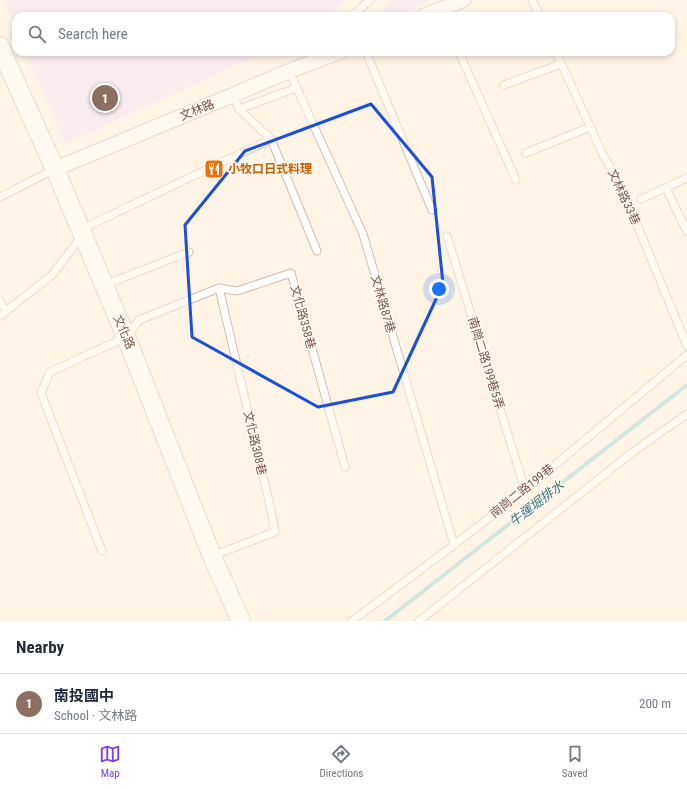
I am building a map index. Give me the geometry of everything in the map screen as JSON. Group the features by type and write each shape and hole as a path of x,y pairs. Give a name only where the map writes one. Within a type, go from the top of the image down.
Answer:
{"street":[{"path":"444,12 463,0"},
{"name":"文化路","path":"0,46 55,169 82,236 126,337 212,556 241,621"},
{"name":"文林路","path":"55,169 233,95 322,56"}],"lane":[{"path":"356,12 370,0"},
{"path":"532,0 538,12"},
{"path":"368,56 432,210"},
{"path":"461,56 516,180"},
{"name":"文林路33巷","path":"558,56 590,128 629,205 687,346"},
{"path":"504,85 561,64"},
{"name":"文林路87巷","path":"289,71 363,234 454,545"},
{"path":"238,109 296,88"},
{"path":"233,95 238,109 271,139 317,251"},
{"path":"526,153 590,128"},
{"path":"0,301 3,314 52,275 90,225 271,139"},
{"path":"0,197 55,169"},
{"path":"641,199 687,178"},
{"path":"666,188 687,232"},
{"name":"南崗二路199巷5弄","path":"447,236 525,490"},
{"path":"104,285 189,252"},
{"name":"文化路358巷","path":"126,337 139,320 219,288 237,290 291,273 345,468"},
{"name":"文化路308巷","path":"212,556 275,532 219,288"},
{"path":"102,551 42,393 50,372 126,337"},
{"name":"南崗二路199巷","path":"352,621 525,490 687,355"},
{"path":"419,621 633,452 687,414"}],"highlighted area":[{"path":"371,104 432,177 443,284 393,392 318,407 192,337 185,225 245,151"}],"shaded area":[{"path":"4,0 346,0 332,12 12,12 12,19"},
{"path":"392,0 431,0 405,12 386,12 383,9"},
{"path":"28,56 256,56 65,144"}],"waterway":[{"name":"牛運堀排水","path":"385,621 687,385"}],"place":[{"name":"南投國中","path":"105,98"},
{"name":"小牧口日式料理","path":"214,169"}]}
